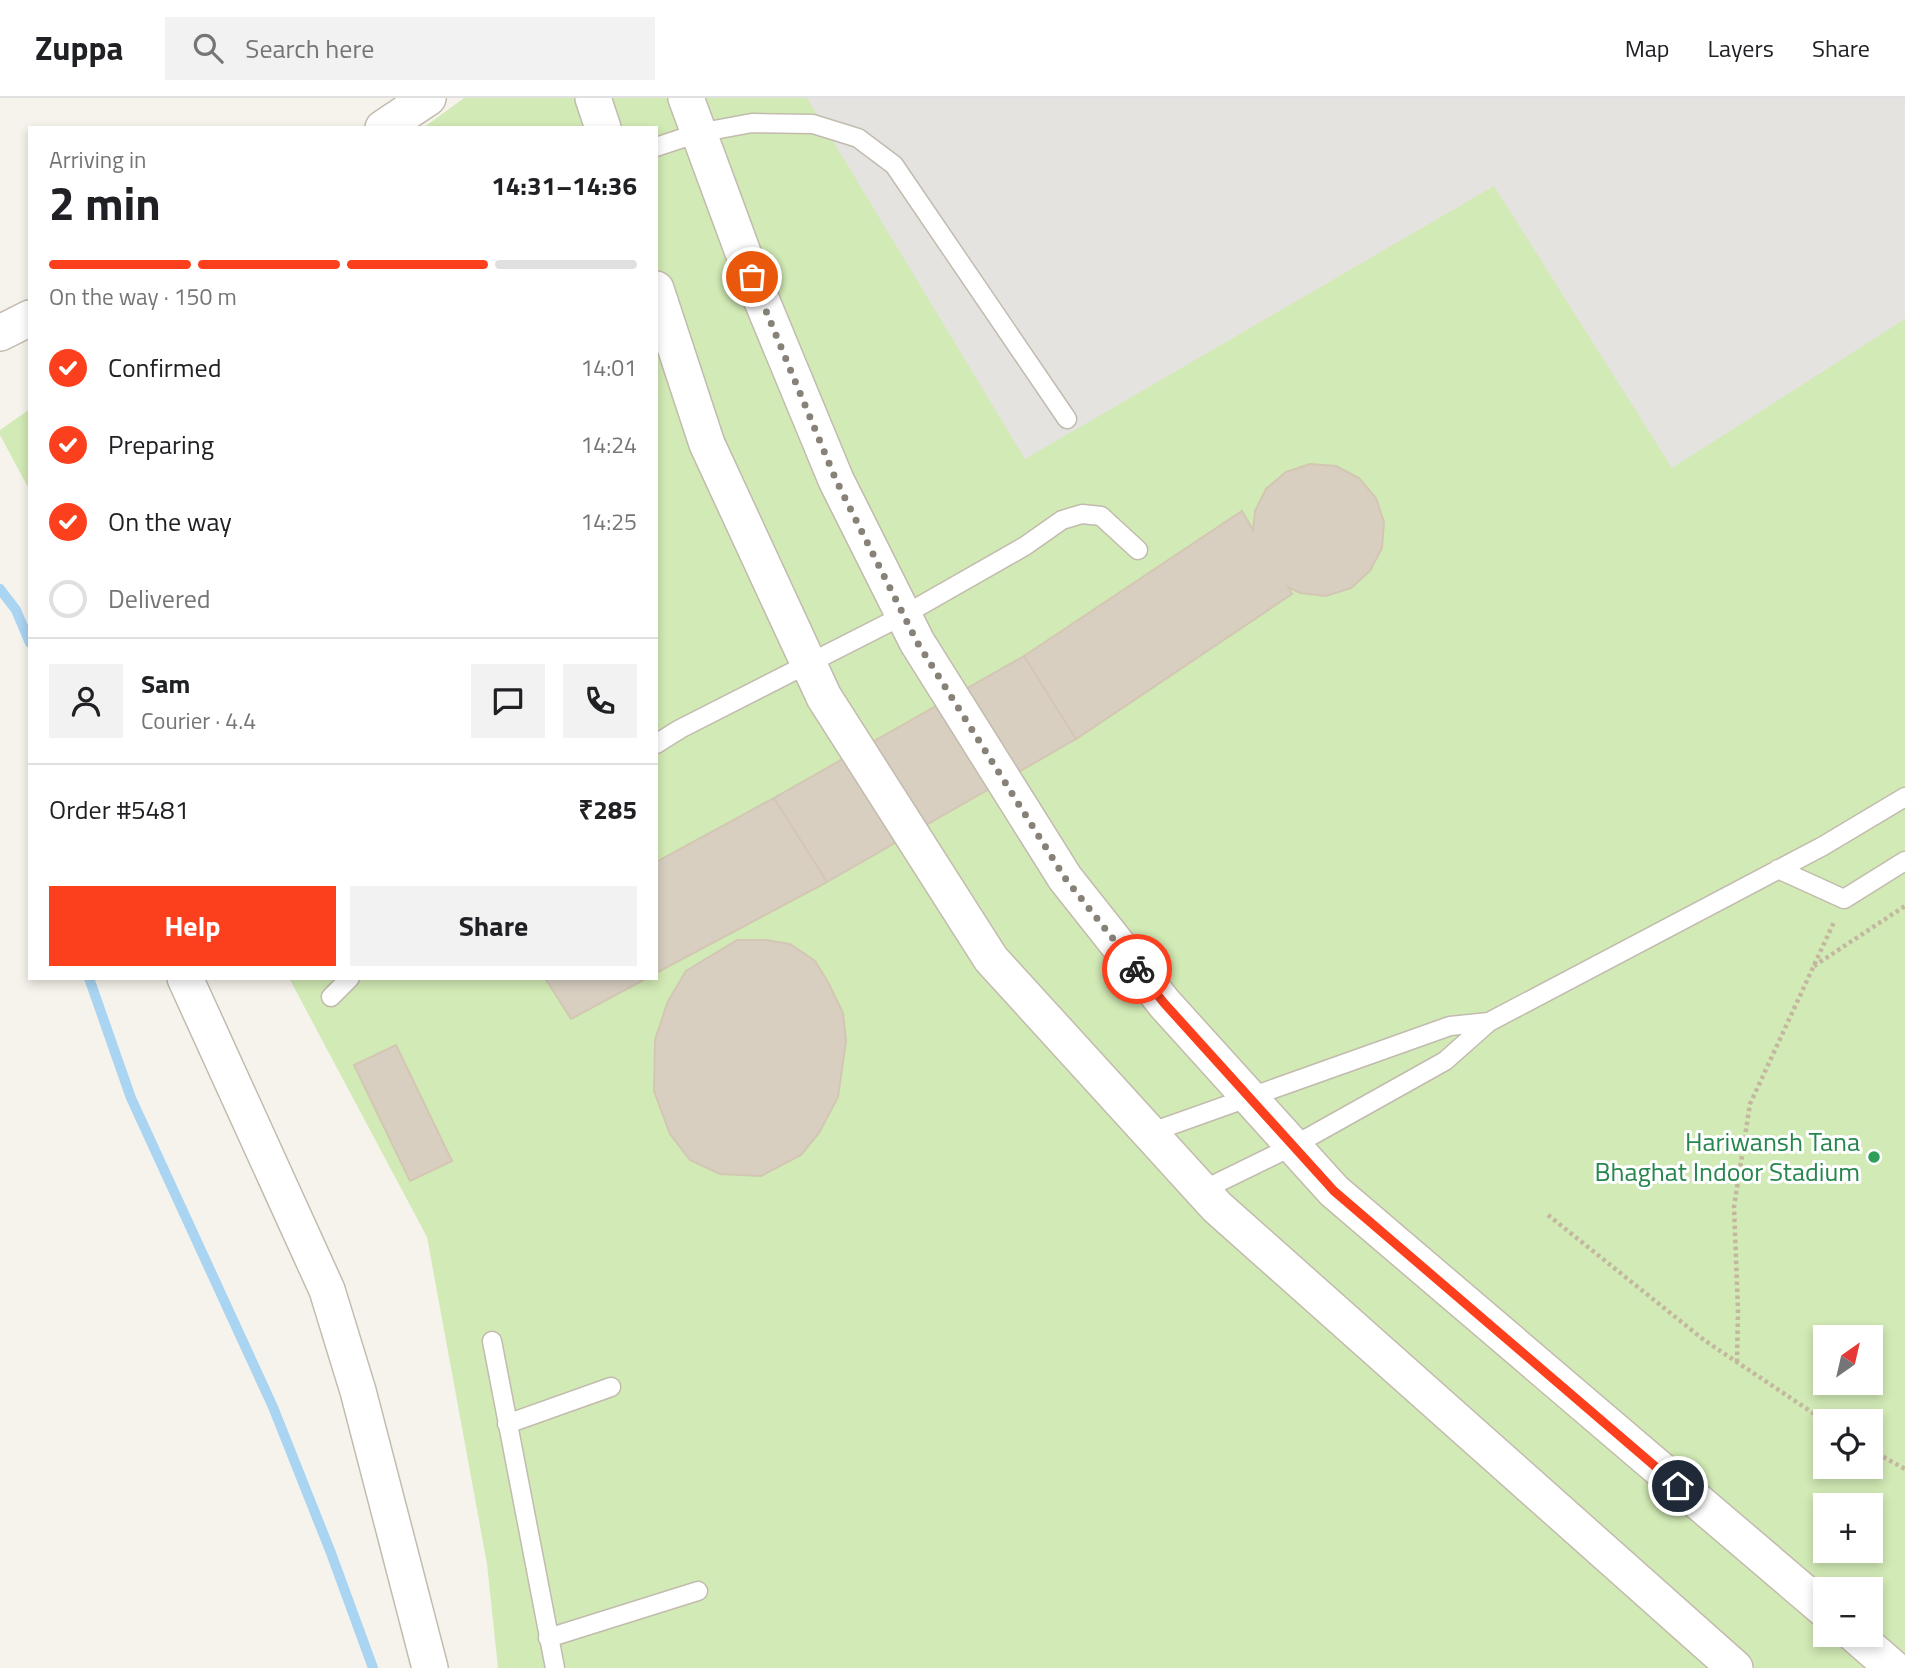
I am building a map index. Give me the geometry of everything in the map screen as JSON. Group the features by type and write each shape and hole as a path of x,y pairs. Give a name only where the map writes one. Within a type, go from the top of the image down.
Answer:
{"street":[{"path":"386,126 428,98"},
{"path":"593,98 602,126"},
{"path":"686,98 752,277 836,480 917,642 1065,878 1164,1003 1334,1191 1813,1601"},
{"path":"658,295 707,444 824,697 991,959 1227,1217 1735,1668"},
{"path":"0,333 28,319"},
{"path":"186,980 327,1290 362,1405 430,1668"},
{"path":"1869,1647 1893,1668"}],"lane":[{"path":"658,146 698,133 752,123 813,124 859,138 894,165 1067,419"},
{"path":"658,743 904,615 1025,546 1062,520 1082,514 1101,516 1138,550"},
{"path":"1201,1191 1293,1146 1445,1061 1489,1023 1824,846 1905,797"},
{"path":"1778,869 1844,899 1905,861"},
{"path":"331,997 348,980"},
{"path":"1149,1133 1450,1026 1489,1023"},
{"path":"492,1341 555,1668"},
{"path":"507,1424 611,1388"},
{"path":"548,1638 698,1591"}],"path":[{"path":"1737,1362 1734,1207 1751,1104 1844,899"},
{"path":"1813,967 1905,906"},
{"path":"1548,1216 1704,1340 1813,1413"},
{"path":"1883,1457 1905,1469"}],"green space":[{"path":"464,98 1905,98 1905,1668 498,1668 487,1564 427,1237 290,980 658,980 658,126 426,126"},
{"path":"28,410 28,487 0,435 0,430"}],"shaded area":[{"path":"807,98 1905,98 1905,319 1672,468 1494,186 1025,459"}],"building":[{"path":"1310,464 1336,466 1359,478 1376,498 1384,522 1382,548 1370,571 1351,588 1326,596 1300,593 1288,587 1292,594 1076,739 1024,656 1242,511 1253,530 1255,511 1266,489 1286,472"},
{"path":"1024,656 1076,739 827,882 774,798"},
{"path":"774,798 827,882 658,972 658,861"},
{"path":"737,940 766,940 790,944 815,961 843,1013 846,1041 838,1097 819,1133 801,1155 761,1176 720,1174 690,1160 670,1134 654,1091 655,1040 668,1001 686,971"},
{"path":"546,980 643,980 571,1019"},
{"path":"396,1045 452,1161 410,1181 354,1065"}],"waterway":[{"path":"0,589 16,610 28,638"},
{"path":"90,980 131,1098 273,1407 373,1668"}],"way so far":[{"path":"752,277 836,480 917,642 1065,878 1137,969"}],"place":[{"name":"Hariwansh Tana Bhaghat Indoor Stadium","path":"1874,1157"}],"route":[{"path":"1137,969 1164,1003 1334,1191 1678,1486"}]}
